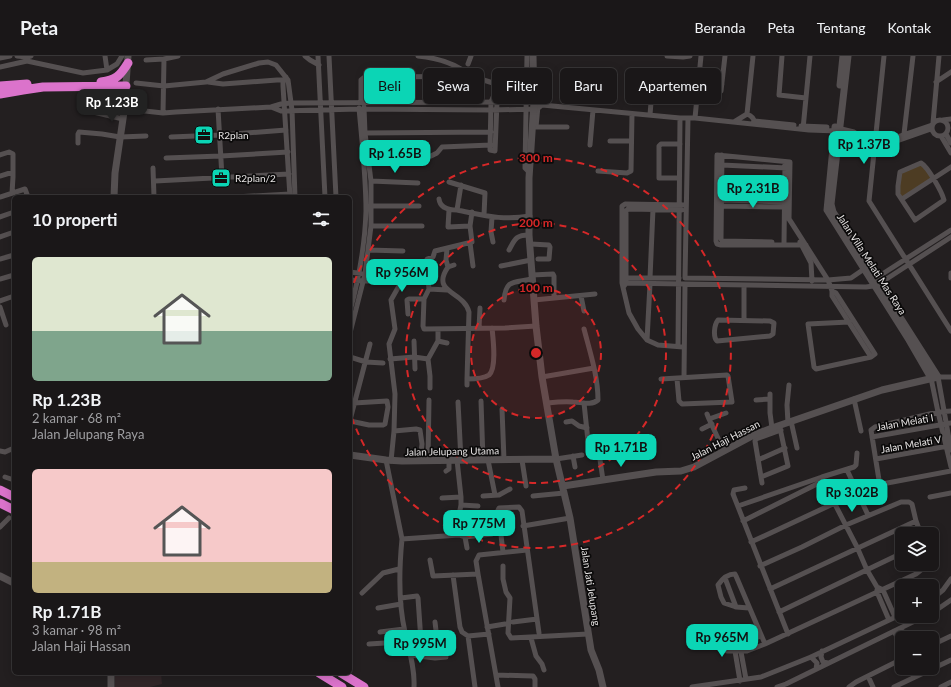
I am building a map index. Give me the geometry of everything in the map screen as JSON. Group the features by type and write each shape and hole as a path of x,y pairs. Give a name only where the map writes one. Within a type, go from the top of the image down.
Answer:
{"highway":[{"path":"100,85 117,77 126,58"},
{"path":"0,86 66,81 100,85 113,91 125,103"},
{"path":"0,94 43,87 126,85"},
{"path":"0,490 12,496"},
{"path":"0,502 12,509"},
{"path":"322,675 342,687"},
{"path":"344,675 364,687"}],"street":[{"path":"0,58 10,56"},
{"path":"17,56 28,58 31,56"},
{"path":"105,56 107,70"},
{"path":"146,60 164,59 178,56"},
{"path":"305,56 319,65"},
{"path":"318,56 322,111 324,195"},
{"path":"330,56 330,103 336,195"},
{"path":"418,56 437,59 459,68"},
{"path":"468,64 471,56"},
{"path":"527,56 536,127 567,127"},
{"name":"Jalan Jati Jelupang","path":"533,56 534,106 529,172 529,235 535,260 532,277 536,326 542,377 556,459 570,518 588,634 593,658 599,670 603,687"},
{"path":"667,56 688,56"},
{"path":"700,68 701,56"},
{"path":"721,91 725,56"},
{"path":"748,114 753,56"},
{"path":"782,56 780,95 806,98"},
{"path":"803,128 810,56"},
{"name":"Jalan Villa Melati Mas Raya","path":"843,56 831,204 832,214 935,378"},
{"name":"Jalan Villa Melati Mas Raya","path":"837,130 848,56"},
{"path":"884,56 869,201 951,331"},
{"path":"904,134 913,56"},
{"path":"939,56 932,125 935,135 946,133"},
{"path":"0,67 27,61 83,73 107,70 126,58"},
{"path":"114,195 115,173 125,103 126,58"},
{"path":"163,112 164,59"},
{"path":"208,82 229,73 268,62 276,65 286,79 288,103 292,110 291,195"},
{"path":"936,82 951,72"},
{"path":"362,274 368,250 371,226 370,206 367,196 371,181 361,102 361,80 366,76 375,78 381,82 388,81 394,77 423,77"},
{"path":"136,83 164,86 208,82 223,84 286,79"},
{"path":"136,110 163,112 271,107 288,103 492,102"},
{"path":"288,103 285,110 286,130 289,174 292,182"},
{"path":"494,104 496,151 491,151 490,145 494,110"},
{"path":"514,104 854,132 874,147"},
{"path":"650,115 651,104"},
{"path":"695,118 696,104"},
{"path":"271,107 281,111 322,111 362,109 494,110 534,106"},
{"path":"218,109 222,177"},
{"path":"352,323 362,274 367,196 362,109"},
{"path":"590,145 593,110"},
{"path":"89,111 123,119"},
{"path":"598,170 630,172 632,114"},
{"path":"734,122 748,114"},
{"path":"748,114 753,117 754,123"},
{"path":"680,118 679,284 681,347 684,377"},
{"path":"688,118 685,278 828,280 850,278 866,267"},
{"path":"836,144 874,147 932,125 938,120 951,118"},
{"path":"943,120 947,124 946,133 951,153"},
{"path":"874,147 904,134 932,125"},
{"path":"171,138 220,136 286,130"},
{"path":"78,143 79,132 120,137 146,136"},
{"path":"365,133 491,132"},
{"path":"946,133 951,142"},
{"path":"610,141 632,141"},
{"path":"679,178 659,178 659,146 661,144 680,144"},
{"path":"369,158 431,156 437,153 442,147 490,145"},
{"path":"0,155 9,152 13,154 12,193"},
{"path":"166,158 288,152"},
{"path":"787,165 717,155 716,241 720,242 721,245 803,244"},
{"path":"720,242 722,155"},
{"path":"923,163 944,200 916,220 913,219 902,199 898,190 900,174 903,170 923,163"},
{"path":"722,166 787,165"},
{"path":"784,243 784,205 787,165"},
{"path":"787,165 789,220 803,244 828,280 832,296 871,357"},
{"path":"902,199 951,167"},
{"path":"153,168 154,195"},
{"path":"0,176 13,172"},
{"path":"154,181 289,174"},
{"path":"371,181 418,183"},
{"path":"449,182 485,193 484,215"},
{"path":"457,210 460,185"},
{"path":"0,197 25,189 27,195"},
{"path":"439,198 442,206 449,210 472,212 503,219 530,216"},
{"path":"722,200 784,205"},
{"path":"623,204 628,209 686,208"},
{"path":"623,204 679,208"},
{"path":"623,204 624,280"},
{"path":"722,206 784,205"},
{"path":"370,206 419,206"},
{"path":"628,209 626,211 623,289 629,313 638,329 647,340 658,345 681,347"},
{"path":"647,340 653,209"},
{"path":"449,210 448,227 470,226"},
{"path":"472,212 470,226 472,242 470,243 473,266"},
{"path":"0,217 12,213"},
{"path":"492,217 491,232 493,242"},
{"path":"371,226 422,226"},
{"path":"876,282 906,259 951,230"},
{"path":"0,237 12,233"},
{"path":"509,250 513,242 518,237 521,235 529,235"},
{"path":"624,280 679,284 744,286 811,286 831,288 866,287 909,264 951,237"},
{"path":"720,242 803,244"},
{"path":"470,243 435,252 433,257 428,259 427,268 429,289 424,299 423,328 438,329 536,326"},
{"path":"501,266 549,259 549,245 531,244"},
{"path":"803,244 811,263 811,286"},
{"path":"447,249 446,260 448,267"},
{"path":"368,250 403,251"},
{"path":"0,259 12,255"},
{"path":"447,290 442,279 443,274 448,267 454,265"},
{"path":"414,687 408,640 404,629 401,604 399,570 402,539 388,461 394,431 395,394 389,344 395,329 390,304 392,296 408,270 427,268"},
{"path":"352,272 362,274 397,274"},
{"path":"951,273 951,278"},
{"path":"504,300 506,288 513,283 532,277 553,274 554,298"},
{"path":"0,279 12,276"},
{"path":"650,281 679,278"},
{"path":"713,278 713,285"},
{"path":"352,280 385,282"},
{"path":"352,306 361,281"},
{"path":"681,347 685,284"},
{"path":"744,286 744,320"},
{"path":"831,288 836,293 876,354 871,357 816,369 814,368 808,324 849,322"},
{"path":"429,289 447,290 457,295 468,307 469,328 467,385"},
{"path":"534,300 554,298 573,293 581,296 595,294"},
{"path":"581,296 584,311"},
{"path":"0,301 12,297"},
{"path":"408,314 407,300 424,299"},
{"path":"0,307 6,325"},
{"path":"479,328 480,308"},
{"path":"717,320 744,320 773,322 773,334 770,336 716,341 714,330 717,320"},
{"path":"467,379 483,378 491,372 493,367 492,328"},
{"path":"430,388 428,358 438,341 438,329"},
{"path":"547,403 584,403 598,400 594,368 584,329"},
{"path":"414,341 415,370"},
{"path":"438,341 447,343"},
{"path":"352,412 370,344"},
{"path":"390,359 414,357 428,358"},
{"path":"352,358 366,362 383,363"},
{"path":"542,377 594,368"},
{"path":"661,379 684,377 728,376 732,402 682,404 679,401 677,378"},
{"path":"951,377 935,378 940,412 946,424 951,467"},
{"name":"Jalan Haji Hassan","path":"563,490 603,480 656,472 687,470 754,435 772,428 780,428 790,422 882,390 935,378"},
{"path":"788,385 787,405 797,448"},
{"path":"756,400 770,396 772,428"},
{"path":"854,399 861,432"},
{"path":"428,460 429,400"},
{"path":"352,421 369,425 385,424 388,403 387,401 384,401 354,403"},
{"path":"481,401 486,460 495,495"},
{"path":"458,402 456,460 461,497 459,515"},
{"path":"584,403 588,441"},
{"path":"502,409 504,460"},
{"path":"951,411 940,412 873,427 871,430 879,480 882,484 951,471"},
{"path":"724,451 708,416 726,413"},
{"path":"566,422 572,421 579,426 587,428"},
{"path":"702,429 712,424"},
{"name":"Jalan Melati I","path":"872,437 946,424"},
{"path":"761,477 788,466 780,428 756,439 755,443 762,483"},
{"path":"394,431 420,430 422,444 420,461"},
{"name":"Jalan Melati V","path":"876,459 949,447"},
{"path":"758,460 785,448"},
{"path":"0,451 5,452 12,449"},
{"path":"599,453 603,480"},
{"path":"738,506 823,479 856,466 857,453"},
{"name":"Jalan Jelupang Utama","path":"352,455 388,461 556,459"},
{"path":"556,459 582,455"},
{"path":"573,456 575,466"},
{"path":"446,471 456,460"},
{"path":"522,460 526,486"},
{"path":"847,470 868,515"},
{"path":"5,476 12,479"},
{"path":"692,687 761,677 811,657 895,617 867,570 823,479"},
{"path":"742,521 823,479"},
{"path":"745,488 733,490 733,494 742,521 788,634"},
{"path":"483,496 503,494 510,489"},
{"path":"533,496 563,490"},
{"path":"930,497 951,493"},
{"path":"442,498 461,497"},
{"path":"760,566 868,515 905,501 912,504 919,527"},
{"path":"751,542 835,503"},
{"path":"460,505 478,506"},
{"path":"503,552 497,512 499,508 519,507 522,511 539,633"},
{"path":"0,528 9,518"},
{"path":"523,526 570,518"},
{"path":"770,589 857,547 916,521"},
{"path":"459,528 459,535"},
{"path":"402,539 459,535 465,537 492,534"},
{"path":"465,537 466,548"},
{"path":"498,687 476,562 479,555 527,550"},
{"path":"779,612 895,556"},
{"path":"430,560 433,576 478,574"},
{"path":"503,566 503,579 506,592 510,598 508,633 511,638 515,639 588,634"},
{"path":"362,593 383,574 399,570"},
{"path":"761,636 727,646 725,648 727,651 741,652 765,644 920,571"},
{"path":"749,608 736,607 724,603 718,585 725,578 735,574 765,644"},
{"path":"453,575 462,632 468,636 489,634"},
{"path":"0,576 12,582"},
{"path":"725,578 736,607"},
{"path":"939,593 951,579"},
{"path":"879,589 889,620"},
{"path":"401,598 412,596 417,596 418,598 421,641"},
{"path":"939,609 951,600"},
{"path":"378,608 401,604"},
{"path":"513,622 537,619"},
{"path":"435,622 438,639"},
{"path":"776,687 786,684 911,623"},
{"path":"487,627 505,624"},
{"path":"380,632 404,629"},
{"path":"468,636 475,687"},
{"path":"939,642 951,636"},
{"path":"532,638 536,656 542,664 544,670"},
{"path":"369,644 408,640 421,641 449,639"},
{"path":"735,651 740,681"},
{"path":"822,651 823,662 829,663"},
{"path":"741,652 746,679"},
{"path":"410,655 435,658 446,657"},
{"path":"811,657 817,663 816,669"},
{"path":"894,687 951,660"},
{"path":"849,687 895,662"},
{"path":"111,675 111,687"},
{"path":"496,676 533,676 536,679 535,687"},
{"path":"868,676 873,687"},
{"path":"941,687 951,682"}],"shaded area":[{"path":"923,163 933,179 902,199 898,194 899,174"},
{"path":"115,675 161,675 162,684 150,687 115,687"}],"place":[{"name":"R2plan","path":"204,135"},
{"name":"R2plan/2","path":"221,178"}]}
